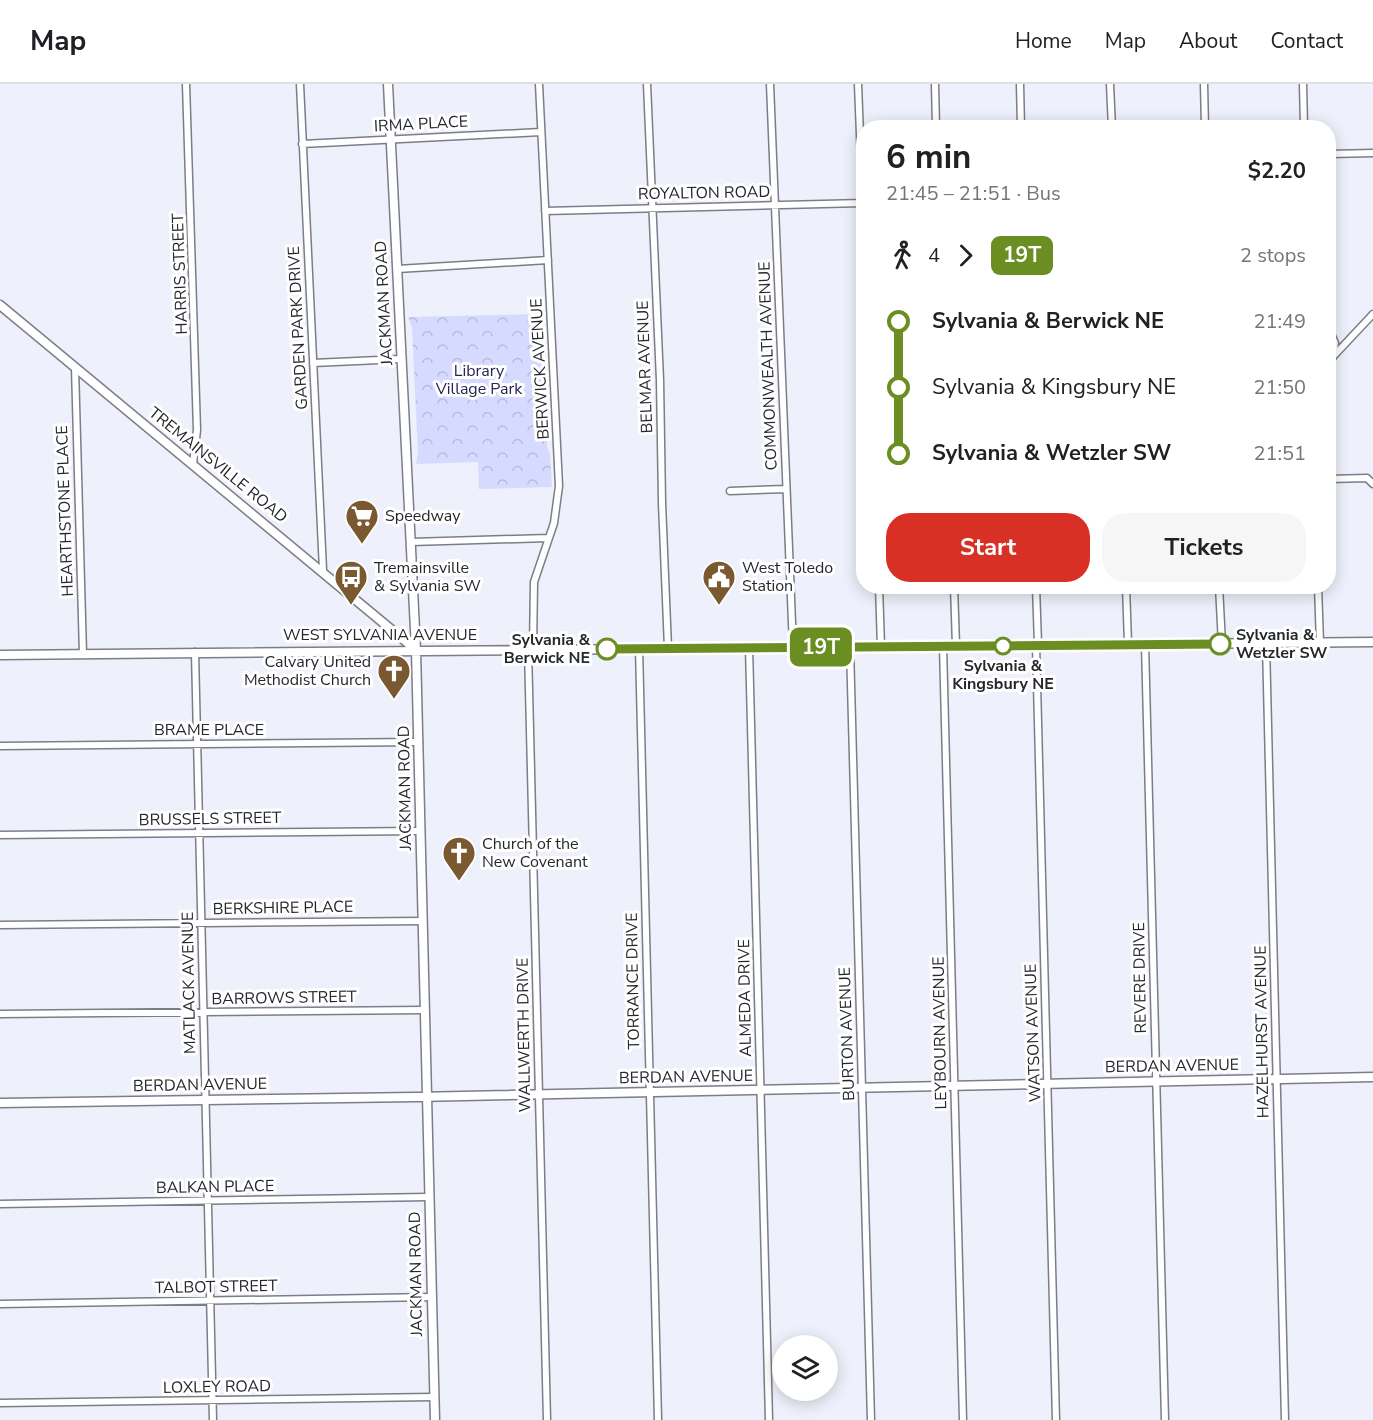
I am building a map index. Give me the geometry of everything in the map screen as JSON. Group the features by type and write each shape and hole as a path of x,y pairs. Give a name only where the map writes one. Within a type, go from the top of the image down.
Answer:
{"street":[{"name":"HARRIS STREET","path":"186,84 197,430 193,464"},
{"name":"GARDEN PARK DRIVE","path":"300,84 323,570"},
{"name":"JACKMAN ROAD","path":"387,84 416,650 435,1420"},
{"name":"BERWICK AVENUE","path":"530,649 536,569 556,512 559,486 539,84"},
{"name":"BELMAR AVENUE","path":"647,84 668,648"},
{"name":"COMMONWEALTH AVENUE","path":"770,84 793,647"},
{"path":"858,84 860,120"},
{"path":"935,84 936,120"},
{"path":"1020,84 1022,120"},
{"path":"1110,84 1112,120"},
{"path":"1204,84 1205,120"},
{"path":"1303,84 1304,120"},
{"name":"IRMA PLACE","path":"302,144 541,132"},
{"path":"1336,154 1373,153"},
{"name":"ROYALTON ROAD","path":"545,211 856,203"},
{"path":"397,268 548,260"},
{"name":"TREMAINSVILLE ROAD","path":"0,305 323,570 416,650"},
{"path":"0,314 12,315"},
{"path":"1336,354 1373,314"},
{"path":"313,363 401,359"},
{"name":"HEARTHSTONE PLACE","path":"75,367 83,654"},
{"path":"1336,479 1367,478 1373,472"},
{"path":"1367,478 1373,484"},
{"path":"730,491 786,489"},
{"path":"411,542 548,538"},
{"path":"879,594 881,647"},
{"path":"954,594 956,646"},
{"name":"WATSON AVENUE","path":"1036,594 1056,1420"},
{"path":"1126,594 1128,644"},
{"path":"1219,594 1222,644"},
{"path":"1318,594 1320,643"},
{"name":"WEST SYLVANIA AVENUE","path":"0,655 1373,642"},
{"name":"REVERE DRIVE","path":"1145,644 1165,1420"},
{"name":"HAZELHURST AVENUE","path":"1266,644 1285,1420"},
{"name":"LEYBOURN AVENUE","path":"943,646 963,1420"},
{"name":"BURTON AVENUE","path":"850,647 871,1420"},
{"name":"TORRANCE DRIVE","path":"639,648 658,1420"},
{"name":"ALMEDA DRIVE","path":"749,648 769,1420"},
{"name":"WALLWERTH DRIVE","path":"530,649 547,1420"},
{"name":"MATLACK AVENUE","path":"195,652 213,1420"},
{"name":"BRAME PLACE","path":"0,746 418,742"},
{"name":"BRUSSELS STREET","path":"0,835 421,831"},
{"name":"BERKSHIRE PLACE","path":"0,925 423,921"},
{"name":"BARROWS STREET","path":"0,1014 425,1010"},
{"name":"BERDAN AVENUE","path":"0,1103 539,1095 1373,1077"},
{"name":"BALKAN PLACE","path":"0,1204 429,1197"},
{"name":"TALBOT STREET","path":"0,1304 432,1298"},
{"name":"LOXLEY ROAD","path":"0,1403 434,1397"}],"green space":[{"name":"Library Village Park","path":"543,314 547,446 550,454 552,487 479,489 478,462 416,464 418,453 412,327 408,317"}],"bus line":[{"name":"19T","path":"607,649 1220,644"}],"place":[{"name":"Speedway","path":"362,545"},
{"name":"Tremainsville & Sylvania SW","path":"351,606"},
{"name":"West Toledo Station","path":"719,606"},
{"name":"Sylvania & Wetzler SW","path":"1220,644"},
{"name":"Sylvania & Kingsbury NE","path":"1003,646"},
{"name":"Sylvania & Berwick NE","path":"607,649"},
{"name":"Calvary United Methodist Church","path":"394,700"},
{"name":"Church of the New Covenant","path":"459,882"}]}
